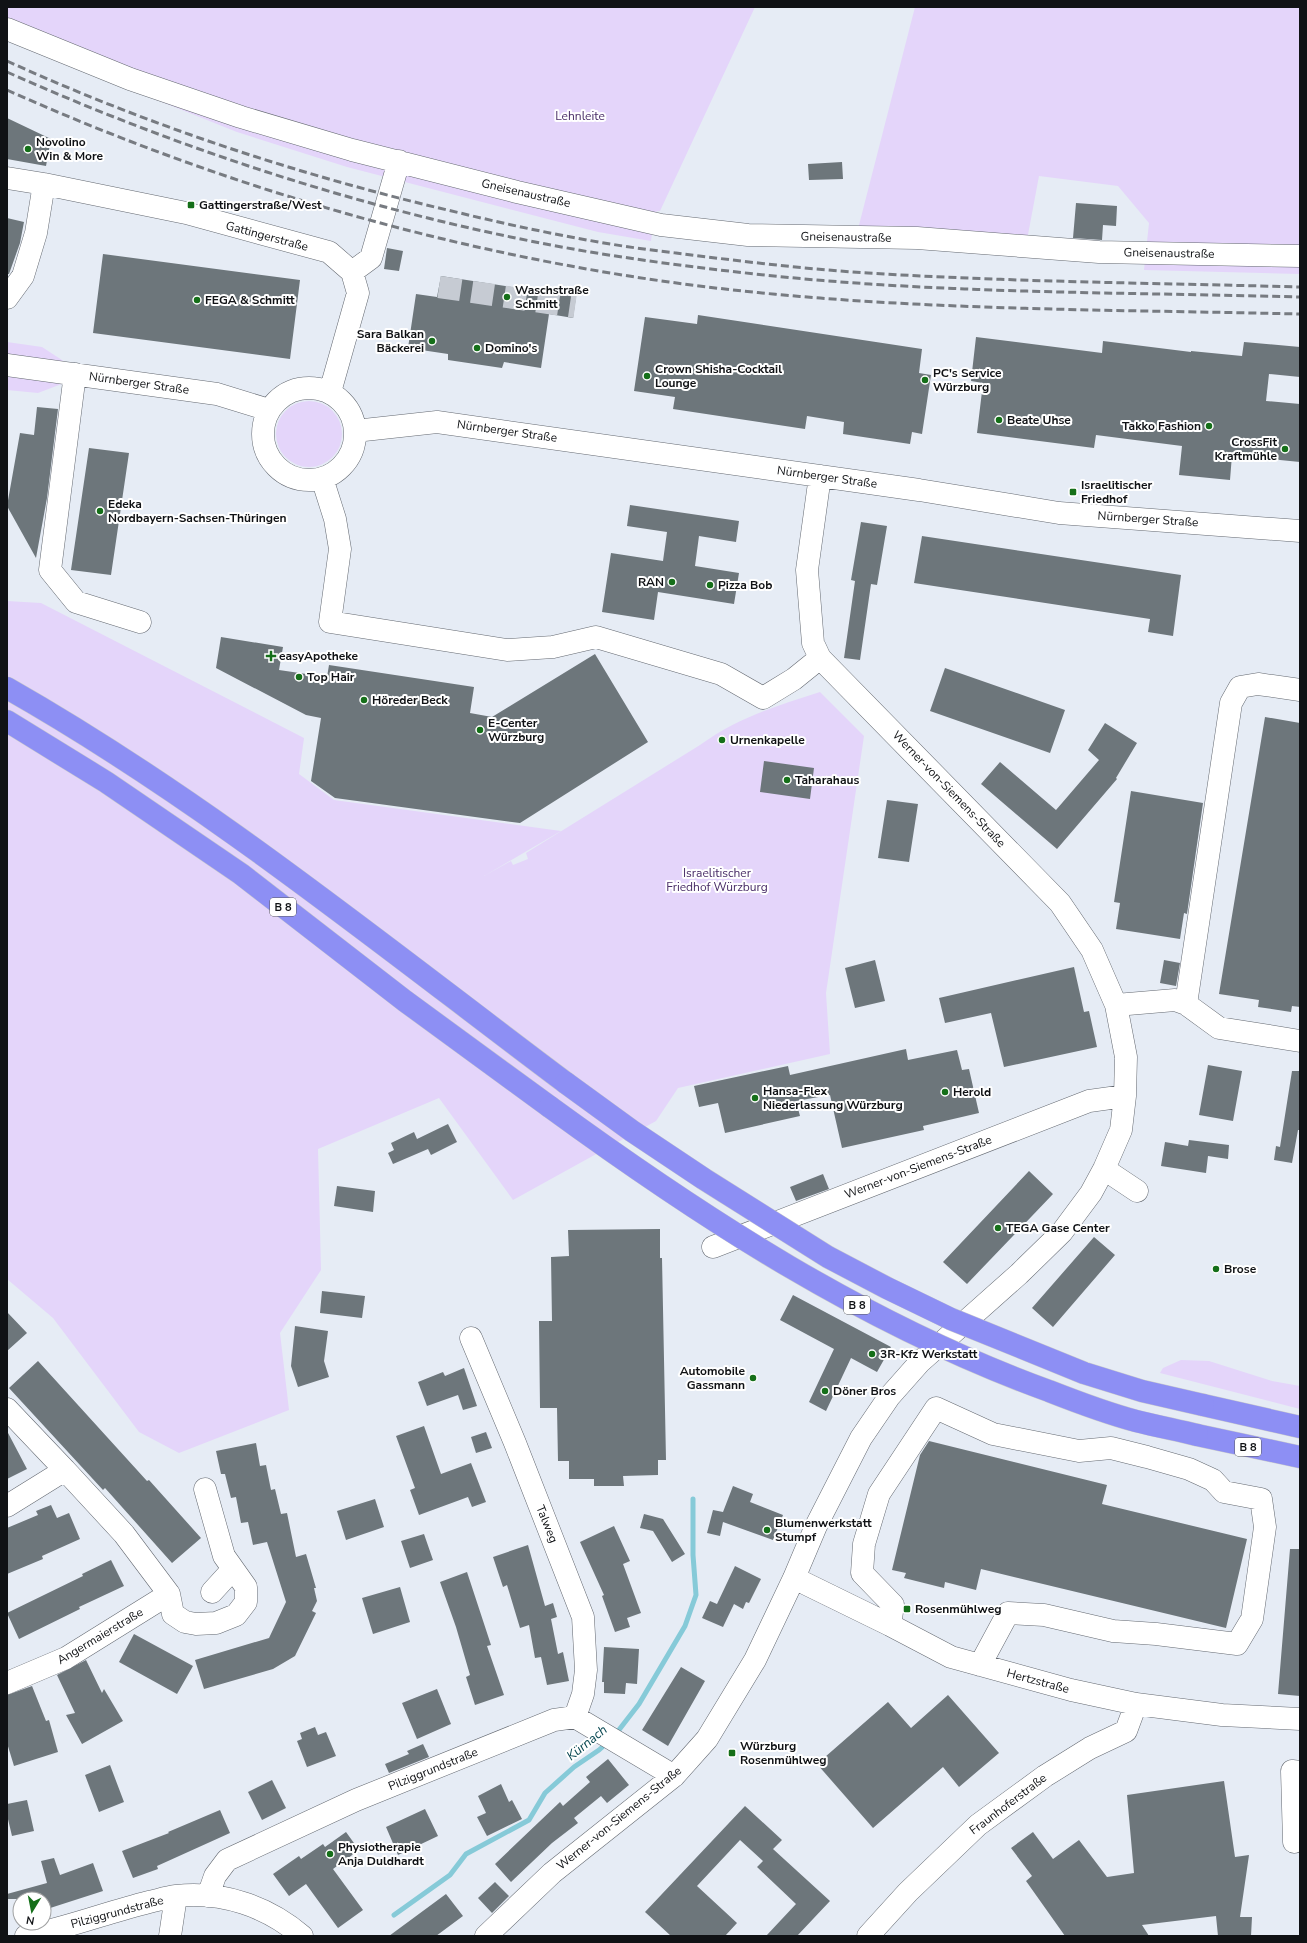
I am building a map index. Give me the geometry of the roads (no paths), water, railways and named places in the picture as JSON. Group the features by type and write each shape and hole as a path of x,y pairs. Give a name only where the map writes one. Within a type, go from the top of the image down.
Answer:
{"highway":[{"name":"B 8","path":"7,688 120,755 286,872 566,1084 632,1131 704,1179 828,1257 951,1319 1077,1370 1142,1391 1300,1427"},
{"name":"B 8","path":"7,721 106,782 241,874 406,1000 550,1107 622,1158 744,1240 815,1283 938,1346 1013,1378 1135,1420 1300,1458"}],"street":[{"name":"Gneisenaustraße","path":"7,29 130,79 337,146 517,192 661,225 748,235 918,238 1099,252 1300,256"},
{"path":"330,392 358,293 352,272 371,258 399,161"},
{"name":"Gattingerstraße","path":"7,178 44,184 186,213 329,252 352,272"},
{"path":"7,298 23,276 36,233 44,184"},
{"name":"Nürnberger Straße","path":"7,365 217,394 270,410"},
{"path":"75,374 50,570 76,602 140,622"},
{"path":"303,388 317,388 330,392 342,400 351,412 356,440 352,453 345,464 334,473 322,478 306,480 291,476 278,468 268,455 263,440 264,425 270,410 278,399 290,392 303,388"},
{"name":"Nürnberger Straße","path":"355,431 437,422 820,476 1059,513 1300,531"},
{"name":"Werner-von-Siemens-Straße","path":"486,1936 552,1872 674,1776 707,1739 755,1660 794,1578 816,1526 861,1438 889,1397 920,1362 1019,1274 1062,1232 1091,1193 1104,1169 1121,1130 1125,1096 1126,1057 1116,1005 1092,950 1060,903 820,658 813,643 807,570 820,476"},
{"path":"322,478 335,520 340,549 330,622 507,650 552,647 596,637 721,674 763,698 794,679 820,658"},
{"path":"794,679 794,701"},
{"path":"1186,1004 1231,703 1240,687 1258,684 1300,690"},
{"path":"1116,1005 1175,1000 1186,1004 1219,1028 1300,1041"},
{"name":"Werner-von-Siemens-Straße","path":"713,1247 1089,1101 1125,1096"},
{"path":"1104,1169 1137,1191"},
{"name":"Talweg","path":"471,1338 515,1443 583,1617 586,1670 583,1694 575,1716"},
{"path":"890,1625 893,1606 862,1573 864,1544 879,1494 936,1408 993,1434 1079,1451 1111,1448 1189,1469 1213,1480 1224,1492 1261,1499 1265,1527 1252,1619 1237,1644 1156,1634 1113,1631 1044,1615 1008,1613 980,1665"},
{"path":"7,1409 124,1534 169,1594 173,1614 184,1622 196,1624 216,1623 236,1615 246,1602 246,1587 224,1556 205,1488"},
{"path":"7,1506 65,1470"},
{"path":"212,1592 233,1569"},
{"name":"Hertzstraße","path":"794,1578 951,1657 1071,1690 1136,1704 1222,1716 1300,1719"},
{"name":"Angermaierstraße","path":"7,1683 66,1658 169,1594"},
{"name":"Fraunhoferstraße","path":"868,1936 908,1892 978,1825 1045,1776 1090,1748 1126,1730 1136,1704"},
{"path":"575,1716 674,1776"},
{"name":"Pilziggrundstraße","path":"208,1896 215,1876 227,1860 356,1800 554,1720 575,1716"},
{"path":"1294,1842 1292,1772 1300,1772"},
{"path":"504,1936 525,1915 552,1872"},
{"path":"170,1936 176,1896"},
{"name":"Pilziggrundstraße","path":"26,1936 126,1907 176,1896 208,1896 240,1902 264,1910 285,1921 302,1936"}],"waterway":[{"name":"Kürnach","path":"615,1735 639,1704 685,1626 696,1595 693,1555 693,1499"},
{"name":"Kürnach","path":"394,1915 450,1875 466,1854 529,1820 545,1793 574,1767 608,1742"}],"tunnel":[{"path":"439,287 575,307"}],"railway":[{"path":"7,61 117,108 173,129 287,166 402,199 540,231 594,241 649,250 748,262 868,273 1030,280 1300,287"},
{"path":"7,72 148,130 293,180 367,202 441,221 515,238 590,252 672,264 823,281 959,289 1300,297"},
{"path":"7,90 86,124 249,184 331,209 415,232 499,252 584,268 669,282 826,299 984,307 1300,314"}],"place":[{"name":"Novolino Win & More","path":"28,149"},
{"name":"Gattingerstraße/West","path":"191,205"},
{"name":"Waschstraße Schmitt","path":"507,297"},
{"name":"FEGA & Schmitt","path":"197,300"},
{"name":"Sara Balkan Bäckerei","path":"432,341"},
{"name":"Domino's","path":"477,348"},
{"name":"Crown Shisha-Cocktail Lounge","path":"647,376"},
{"name":"PC's Service Würzburg","path":"925,380"},
{"name":"Beate Uhse","path":"999,420"},
{"name":"Takko Fashion","path":"1209,426"},
{"name":"CrossFit Kraftmühle","path":"1285,449"},
{"name":"Israelitischer Friedhof","path":"1073,492"},
{"name":"Edeka Nordbayern-Sachsen-Thüringen","path":"100,511"},
{"name":"RAN","path":"672,582"},
{"name":"Pizza Bob","path":"710,585"},
{"name":"easyApotheke","path":"271,656"},
{"name":"Top Hair","path":"299,677"},
{"name":"Höreder Beck","path":"364,700"},
{"name":"E-Center Würzburg","path":"480,730"},
{"name":"Urnenkapelle","path":"722,740"},
{"name":"Taharahaus","path":"787,780"},
{"name":"Herold","path":"945,1092"},
{"name":"Hansa-Flex Niederlassung Würzburg","path":"755,1098"},
{"name":"TEGA Gase Center","path":"998,1228"},
{"name":"Brose","path":"1216,1269"},
{"name":"3R-Kfz Werkstatt","path":"872,1354"},
{"name":"Automobile Gassmann","path":"753,1378"},
{"name":"Döner Bros","path":"825,1391"},
{"name":"Blumenwerkstatt Stumpf","path":"767,1530"},
{"name":"Rosenmühlweg","path":"907,1609"},
{"name":"Würzburg Rosenmühlweg","path":"732,1753"},
{"name":"Physiotherapie Anja Duldhardt","path":"330,1854"}],"park label":[{"name":"Lehnleite","path":"580,116"},
{"name":"Israelitischer Friedhof Würzburg","path":"717,880"}]}
